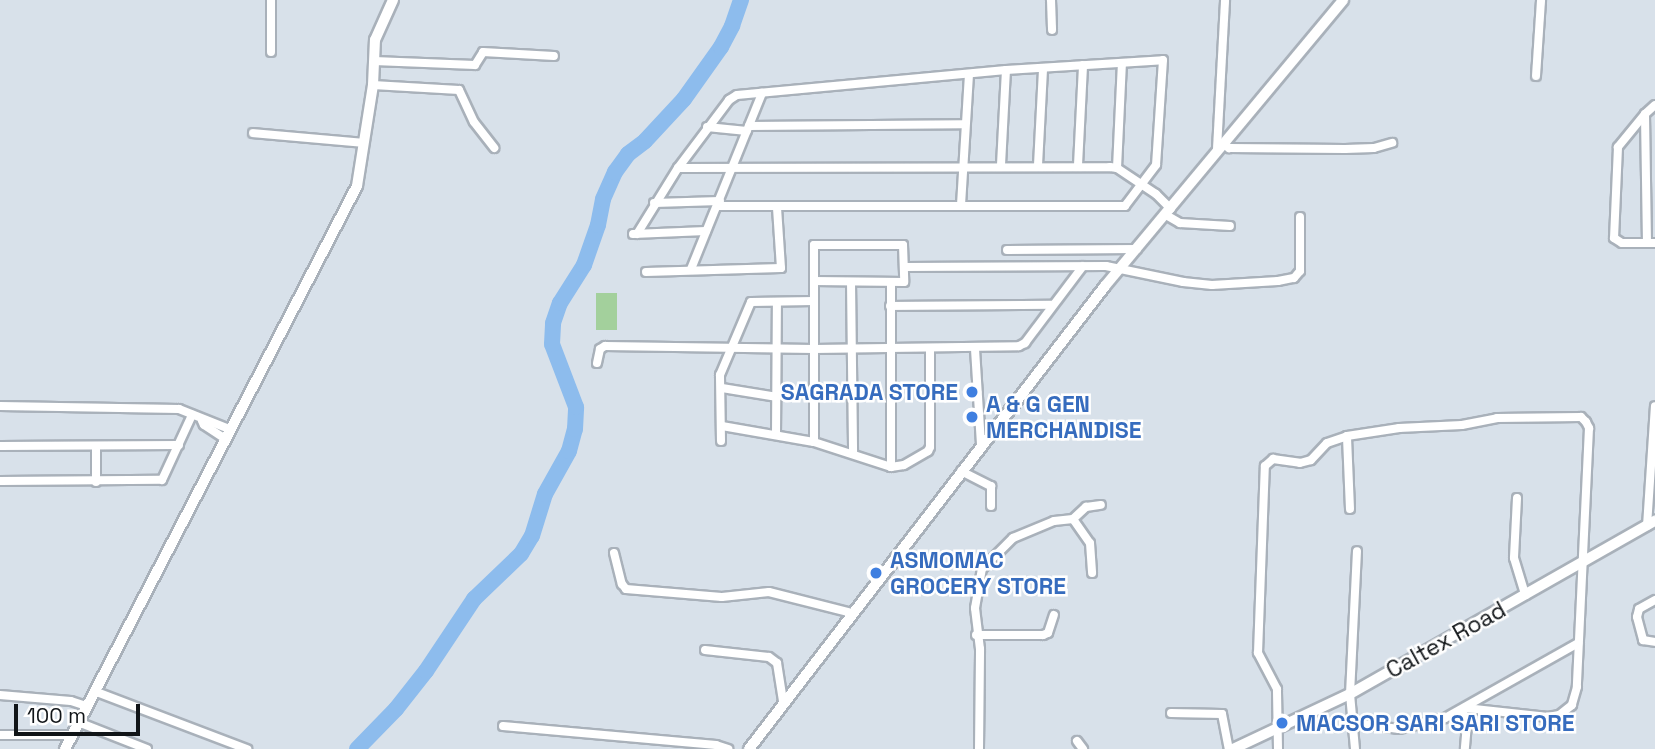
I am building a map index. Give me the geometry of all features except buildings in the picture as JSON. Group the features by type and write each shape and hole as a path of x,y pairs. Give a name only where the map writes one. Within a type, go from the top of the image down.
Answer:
{"street":[{"path":"271,0 271,52"},
{"path":"65,749 227,433 350,204 357,186 373,85 375,40 393,0"},
{"path":"1051,0 1052,30"},
{"path":"1220,146 1225,0"},
{"path":"748,749 981,444 1120,268 1343,0"},
{"path":"1536,76 1541,0"},
{"path":"374,61 475,65 483,51 554,56"},
{"path":"653,203 719,203 777,208 1125,206 1156,165 1163,60 1006,70 737,95 729,100 707,127 653,203 635,234 706,231"},
{"path":"1116,168 1122,63"},
{"path":"1078,165 1083,65"},
{"path":"1038,165 1043,68"},
{"path":"1001,165 1006,70"},
{"path":"961,205 963,124 969,74"},
{"path":"373,85 458,90 474,122 494,148"},
{"path":"691,269 762,93"},
{"path":"1645,114 1651,243 1622,243 1614,238 1618,147 1645,114 1655,105"},
{"path":"707,127 748,129 963,124"},
{"path":"253,133 364,143"},
{"path":"1220,146 1345,149 1374,148 1392,143"},
{"path":"678,168 1001,165 1116,168 1164,200 1168,212 1180,223 1230,226"},
{"path":"646,272 781,268 777,208"},
{"path":"904,267 1120,268 1183,282 1212,285 1294,278 1300,271 1300,217"},
{"path":"814,281 904,282 903,245 814,245 814,281 814,442"},
{"path":"1007,250 1137,249"},
{"path":"597,363 600,349 605,346 975,349 1024,343 1083,266"},
{"path":"851,282 853,454"},
{"path":"891,282 891,467"},
{"path":"721,441 720,375 751,302 814,301"},
{"path":"776,435 777,302"},
{"path":"890,306 1051,305"},
{"path":"722,426 814,442 891,467 904,465 928,451 930,348"},
{"path":"975,349 981,444"},
{"path":"722,388 777,397"},
{"path":"0,406 178,409 202,421 204,425 227,433"},
{"path":"1651,524 1655,406"},
{"path":"0,481 162,480 192,415"},
{"path":"1278,749 1279,727 1274,679 1258,653 1265,466 1273,459 1300,463 1311,460 1326,443 1347,436 1399,428 1462,425 1497,418 1581,417 1589,428 1576,696 1572,705 1559,715 1464,709"},
{"path":"1347,436 1350,509"},
{"path":"0,446 179,445"},
{"path":"96,446 96,482"},
{"path":"961,471 990,486 990,506"},
{"path":"1517,498 1514,558 1525,595"},
{"path":"979,749 980,649 976,635 975,608 982,569 1013,538 1054,521 1073,519 1086,508 1101,505"},
{"path":"1073,519 1090,543 1092,573"},
{"name":"Caltex Road","path":"1231,749 1350,694 1651,524"},
{"path":"1355,749 1355,723 1350,694 1357,551"},
{"path":"614,553 622,584 626,589 734,597 769,592 852,613"},
{"path":"1655,600 1639,609 1637,617 1643,640 1655,642"},
{"path":"976,635 1043,635 1048,633 1054,615"},
{"path":"1355,723 1399,729 1414,727 1464,709 1578,643"},
{"path":"705,650 769,657 777,663 783,702"},
{"path":"94,691 247,749"},
{"path":"0,695 71,701 86,706"},
{"path":"1464,709 1467,724 1465,749"},
{"path":"1171,713 1223,714 1231,749"},
{"path":"78,722 147,749"},
{"path":"503,726 716,745 728,749"},
{"path":"0,735 72,735"},
{"path":"1077,741 1083,749"}],"green space":[{"path":"596,293 617,293 617,330 596,330"}],"waterway":[{"path":"357,749 396,709 426,671 474,599 521,554 532,536 545,494 569,451 575,429 576,407 552,344 553,323 560,303 584,265 598,225 603,199 615,172 628,154 645,141 684,99 721,47 741,0"}],"place":[{"name":"SAGRADA STORE","path":"972,392"},
{"name":"A & G GEN MERCHANDISE","path":"972,417"},
{"name":"ASMOMAC GROCERY STORE","path":"876,573"},
{"name":"MACSOR SARI SARI STORE","path":"1282,723"}]}
